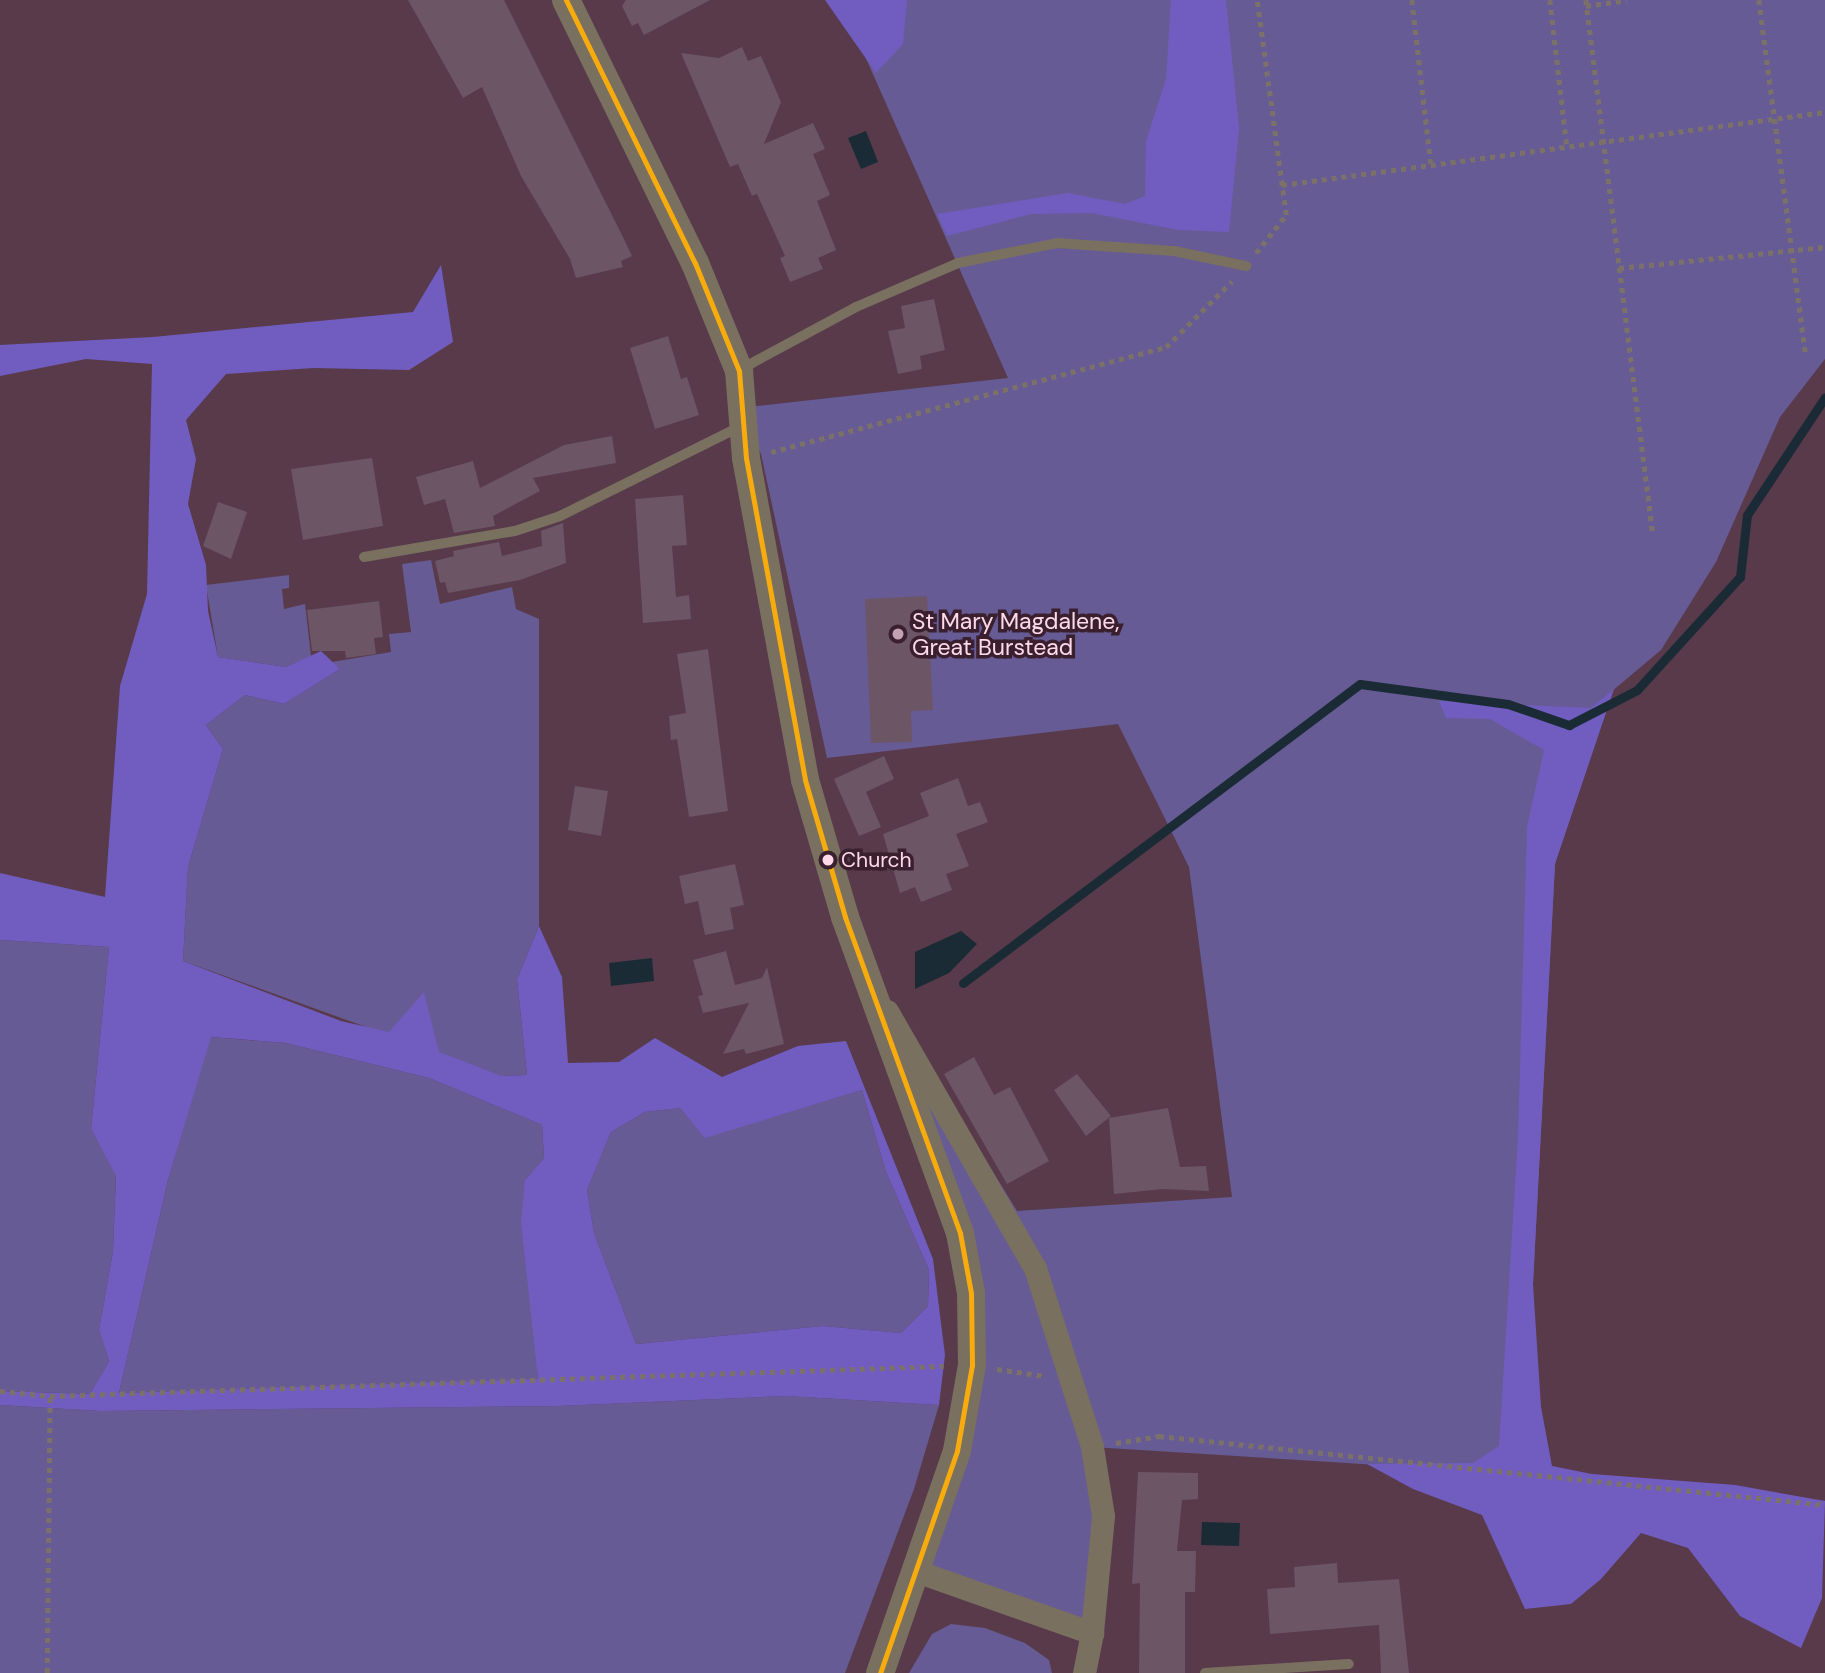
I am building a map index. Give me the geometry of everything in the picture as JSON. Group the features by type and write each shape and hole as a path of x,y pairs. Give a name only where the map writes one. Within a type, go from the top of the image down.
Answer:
{"street":[{"path":"566,0 695,262 738,371 741,426 805,780 831,877 874,1002 960,1233 971,1293 972,1365 957,1451 880,1673"},
{"path":"874,1002 890,1013 1035,1268 1092,1447 1103,1516 1092,1633 1084,1673"},
{"path":"916,1571 1092,1633"}],"lane":[{"path":"738,371 856,307 958,262 1057,243 1174,251 1246,266"},
{"path":"364,557 515,531 560,516 741,426"},
{"path":"1205,1673 1349,1664"}],"path":[{"path":"747,458 1166,347 1246,266 1286,215 1256,0"},
{"path":"1412,0 1431,165"},
{"path":"1550,0 1567,147"},
{"path":"1628,0 1586,3 1653,535"},
{"path":"1759,0 1789,251 1806,355"},
{"path":"1282,185 1825,112"},
{"path":"1619,268 1825,247"},
{"path":"0,1391 50,1396 972,1365 1070,1380"},
{"path":"47,1673 50,1396"},
{"path":"1092,1447 1159,1436 1825,1505"}],"shaded area":[{"path":"825,0 907,0 903,44 876,73"},
{"path":"840,0 1825,0 1825,359 1780,417 1716,562 1661,650 1592,708 1555,864 1523,1474 1092,1447 1092,1633 916,1571 972,1365 909,1035 1017,1211 1232,1197 1189,867 1118,724 827,758 761,454 740,408 1008,378"},
{"path":"1171,0 1226,0 1239,128 1229,232 1178,230 1092,213 1031,214 947,236 937,214 1068,193 1125,204 1145,196 1146,141 1166,79"},
{"path":"441,265 453,342 409,370 313,368 226,374 186,420 196,459 188,504 206,565 208,611 218,657 286,667 321,651 340,669 284,704 245,695 206,725 223,749 188,867 183,961 341,1021 389,1032 424,992 439,1052 502,1076 527,1075 517,979 539,926 562,977 568,1063 619,1062 655,1038 722,1077 798,1046 846,1041 933,1259 945,1355 939,1405 786,1396 559,1406 100,1411 0,1405 0,1391 90,1394 109,1361 99,1330 113,1251 116,1176 91,1129 109,947 0,940 0,873 105,897 120,686 147,594 152,364 86,359 0,376 0,345 153,337 413,312","holes":["211,1037 286,1043 429,1078 542,1125 544,1158 525,1180 521,1222 538,1379 119,1393 168,1180","862,1090 886,1172 929,1270 928,1306 901,1333 823,1326 636,1344 594,1233 587,1190 611,1132 645,1112 680,1108 705,1138"]},
{"path":"431,560 440,604 512,587 516,609 539,619 539,926 517,979 527,1075 502,1076 183,961 188,867 223,749 206,725 245,695 284,704 340,669 332,662 391,652 389,634 411,632 402,564"},
{"path":"289,575 289,588 282,589 284,609 305,604 311,656 286,667 218,657 206,585"},
{"path":"1614,689 1555,864 1533,1284 1541,1407 1552,1466 1592,1474 1735,1485 1825,1501 1822,1598 1801,1648 1740,1616 1688,1548 1641,1533 1601,1579 1571,1604 1525,1609 1482,1515 1413,1489 1367,1464 1473,1463 1499,1446 1518,1137 1527,827 1544,750 1490,719 1446,718 1439,701 1591,708"},
{"path":"0,940 109,947 91,1129 116,1175 113,1251 99,1330 109,1361 90,1394 0,1391"},
{"path":"210,1037 286,1043 429,1078 542,1125 544,1158 525,1180 538,1380 119,1393 168,1180"},
{"path":"862,1090 886,1172 929,1270 928,1306 901,1333 823,1326 636,1344 594,1233 587,1190 611,1132 645,1112 680,1108 705,1137"},
{"path":"786,1396 939,1405 914,1489 845,1673 0,1673 0,1405 100,1411 559,1406"},
{"path":"951,1624 985,1628 1025,1643 1049,1660 1052,1673 909,1673 932,1634"}],"water":[{"path":"866,131 878,162 861,169 848,138"},
{"path":"961,931 977,944 949,973 915,989 915,952"},
{"path":"652,958 654,981 611,986 609,963"},
{"path":"1202,1522 1240,1523 1239,1546 1201,1545"}],"building":[{"path":"408,0 504,0 632,256 621,261 623,267 576,278 570,259 521,176 482,87 463,98"},
{"path":"626,0 710,0 644,35 638,23 632,26 622,6"},
{"path":"742,47 748,61 761,56 781,102 764,144 813,123 825,149 813,154 830,195 817,201 836,250 818,258 823,269 790,282 780,258 785,256 757,194 752,196 738,164 730,167 681,53 719,58"},
{"path":"934,299 945,350 920,356 922,369 898,374 888,331 905,328 901,306"},
{"path":"668,336 681,379 687,377 699,415 655,429 630,348"},
{"path":"612,436 616,463 533,478 540,491 493,516 495,526 454,533 445,499 424,505 416,477 473,461 480,488 564,445"},
{"path":"372,458 383,526 303,540 291,469"},
{"path":"683,495 687,545 672,546 676,597 689,595 691,619 643,623 635,499"},
{"path":"218,502 247,512 231,559 203,546"},
{"path":"563,523 566,563 520,580 448,593 445,582 440,583 435,561 454,556 453,551 499,542 502,556 542,546 541,531"},
{"name":"St Mary Magdalene, Great Burstead","path":"927,596 933,710 911,711 912,742 871,743 865,599"},
{"path":"379,601 383,637 374,638 376,654 346,658 345,651 312,651 307,610"},
{"path":"708,649 728,811 689,817 677,739 671,740 669,716 686,713 677,654"},
{"path":"884,756 894,779 866,792 881,827 859,836 834,779"},
{"path":"958,778 968,806 980,802 988,822 956,834 969,866 946,874 952,890 921,902 915,887 900,893 883,834 929,816 920,793"},
{"path":"575,786 608,791 601,836 568,830"},
{"path":"735,864 744,905 730,908 734,929 705,935 698,901 685,904 679,876"},
{"path":"726,951 735,985 762,978 767,967 784,1044 746,1054 744,1049 723,1054 749,1003 703,1013 698,996 703,995 693,960"},
{"path":"974,1057 994,1095 1010,1087 1049,1161 1007,1184 944,1074"},
{"path":"1077,1074 1111,1116 1086,1136 1054,1090"},
{"path":"1168,1108 1180,1167 1206,1166 1209,1191 1163,1189 1114,1194 1109,1118"},
{"path":"1138,1472 1198,1473 1198,1499 1182,1500 1177,1551 1196,1551 1195,1592 1185,1592 1185,1673 1139,1673 1140,1583 1132,1584"},
{"path":"1337,1563 1338,1583 1399,1579 1409,1673 1381,1673 1379,1625 1270,1634 1267,1589 1295,1587 1294,1567"}],"waterway":[{"path":"963,983 1360,684 1508,704 1569,725 1637,690 1740,577 1747,515 1825,397"}],"transit line":[{"path":"566,0 695,263 739,371 746,458 805,780 845,917 960,1233 971,1293 972,1365 957,1451 880,1673"}],"place":[{"name":"St Mary Magdalene, Great Burstead","path":"898,634"},
{"name":"Church","path":"828,860"}]}
